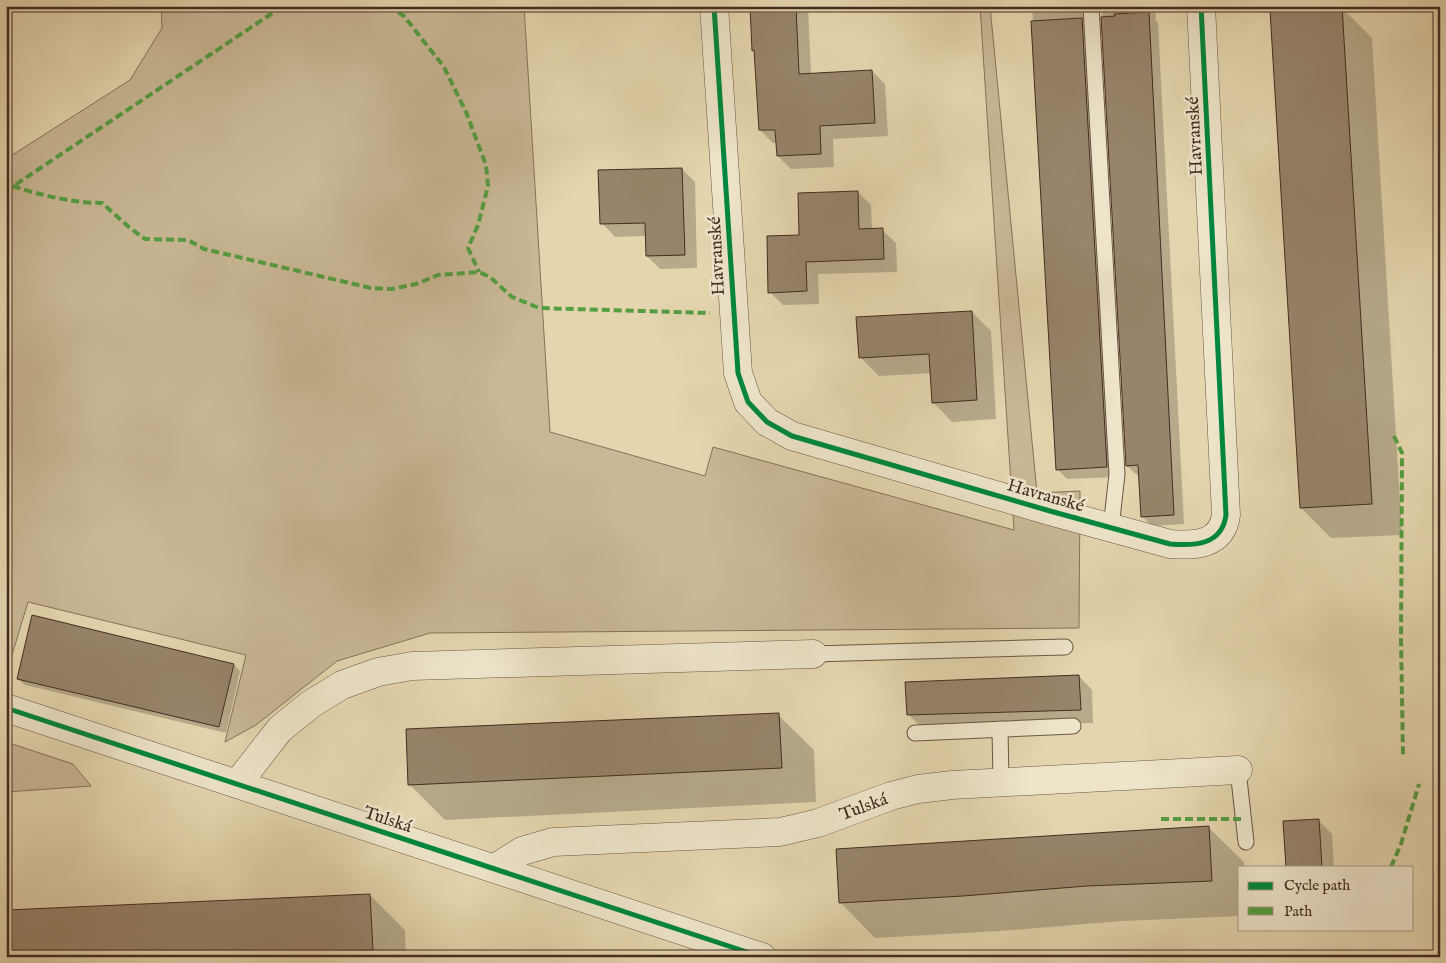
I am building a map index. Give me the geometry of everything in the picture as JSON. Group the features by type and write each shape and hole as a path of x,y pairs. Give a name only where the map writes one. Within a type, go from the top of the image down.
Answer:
{"street":[{"name":"Havranské","path":"714,6 738,373 748,402 767,422 792,436 1111,528 1170,544 1190,546 1208,541 1222,531 1225,521 1201,6"},
{"path":"237,784 280,729 311,704 342,685 378,672 412,666 813,654"},
{"name":"Tulská","path":"6,708 762,957"},
{"name":"Tulská","path":"495,868 522,851 553,842 780,832 818,823 891,796 918,789 1002,782 1238,770"}],"lane":[{"path":"1091,6 1117,474 1111,528"},
{"path":"813,654 1065,646"},
{"path":"915,733 1073,726"},
{"path":"1000,729 1002,782"},
{"path":"1238,770 1246,842"}],"shaded area":[{"path":"161,6 524,6 550,432 705,476 713,447 1014,530 980,6 990,6 1037,493 1080,491 1079,628 430,633 337,661 256,725 225,742 246,655 28,602 6,675 6,159 130,80 162,28"},
{"path":"6,742 73,764 91,786 6,792"}],"building":[{"path":"750,6 796,6 799,74 872,70 875,123 820,126 821,154 777,156 775,130 759,130"},
{"path":"1342,6 1372,504 1300,508 1270,10"},
{"path":"1149,12 1174,515 1141,517 1138,465 1126,466 1101,17 1115,16 1114,14"},
{"path":"1082,18 1107,467 1056,470 1031,21"},
{"path":"682,168 685,255 646,256 645,223 600,224 598,170"},
{"path":"858,191 859,229 883,228 884,259 806,262 807,291 768,293 767,236 799,235 798,193"},
{"path":"972,311 977,400 932,403 929,354 859,358 856,317"},
{"path":"32,615 234,664 219,727 17,679"},
{"path":"1079,675 1081,710 907,715 905,682"},
{"path":"779,713 782,768 408,785 406,729"},
{"path":"1319,819 1322,866 1286,866 1283,821"},
{"path":"1209,826 1212,881 1087,886 839,903 836,849"},
{"path":"370,894 373,950 211,957 6,957 6,910"}],"marked path":[{"path":"6,191 283,6"},
{"path":"388,6 404,16 444,67 466,112 486,165 488,186 478,225 468,248 479,272"},
{"path":"13,186 57,198 102,203 145,239 188,240 204,249 371,288 391,289 416,284 438,275 479,272 490,277 512,297 539,308 710,313"},
{"path":"1394,436 1402,453 1401,639 1403,756"},
{"path":"1391,866 1401,844 1419,784"},
{"path":"1161,819 1244,819"}],"cycle path":[{"path":"714,6 738,373 748,402 767,422 792,436 1050,511 1179,545 1198,544 1213,538 1223,525 1226,515 1201,6"},
{"path":"6,708 762,957"}]}
